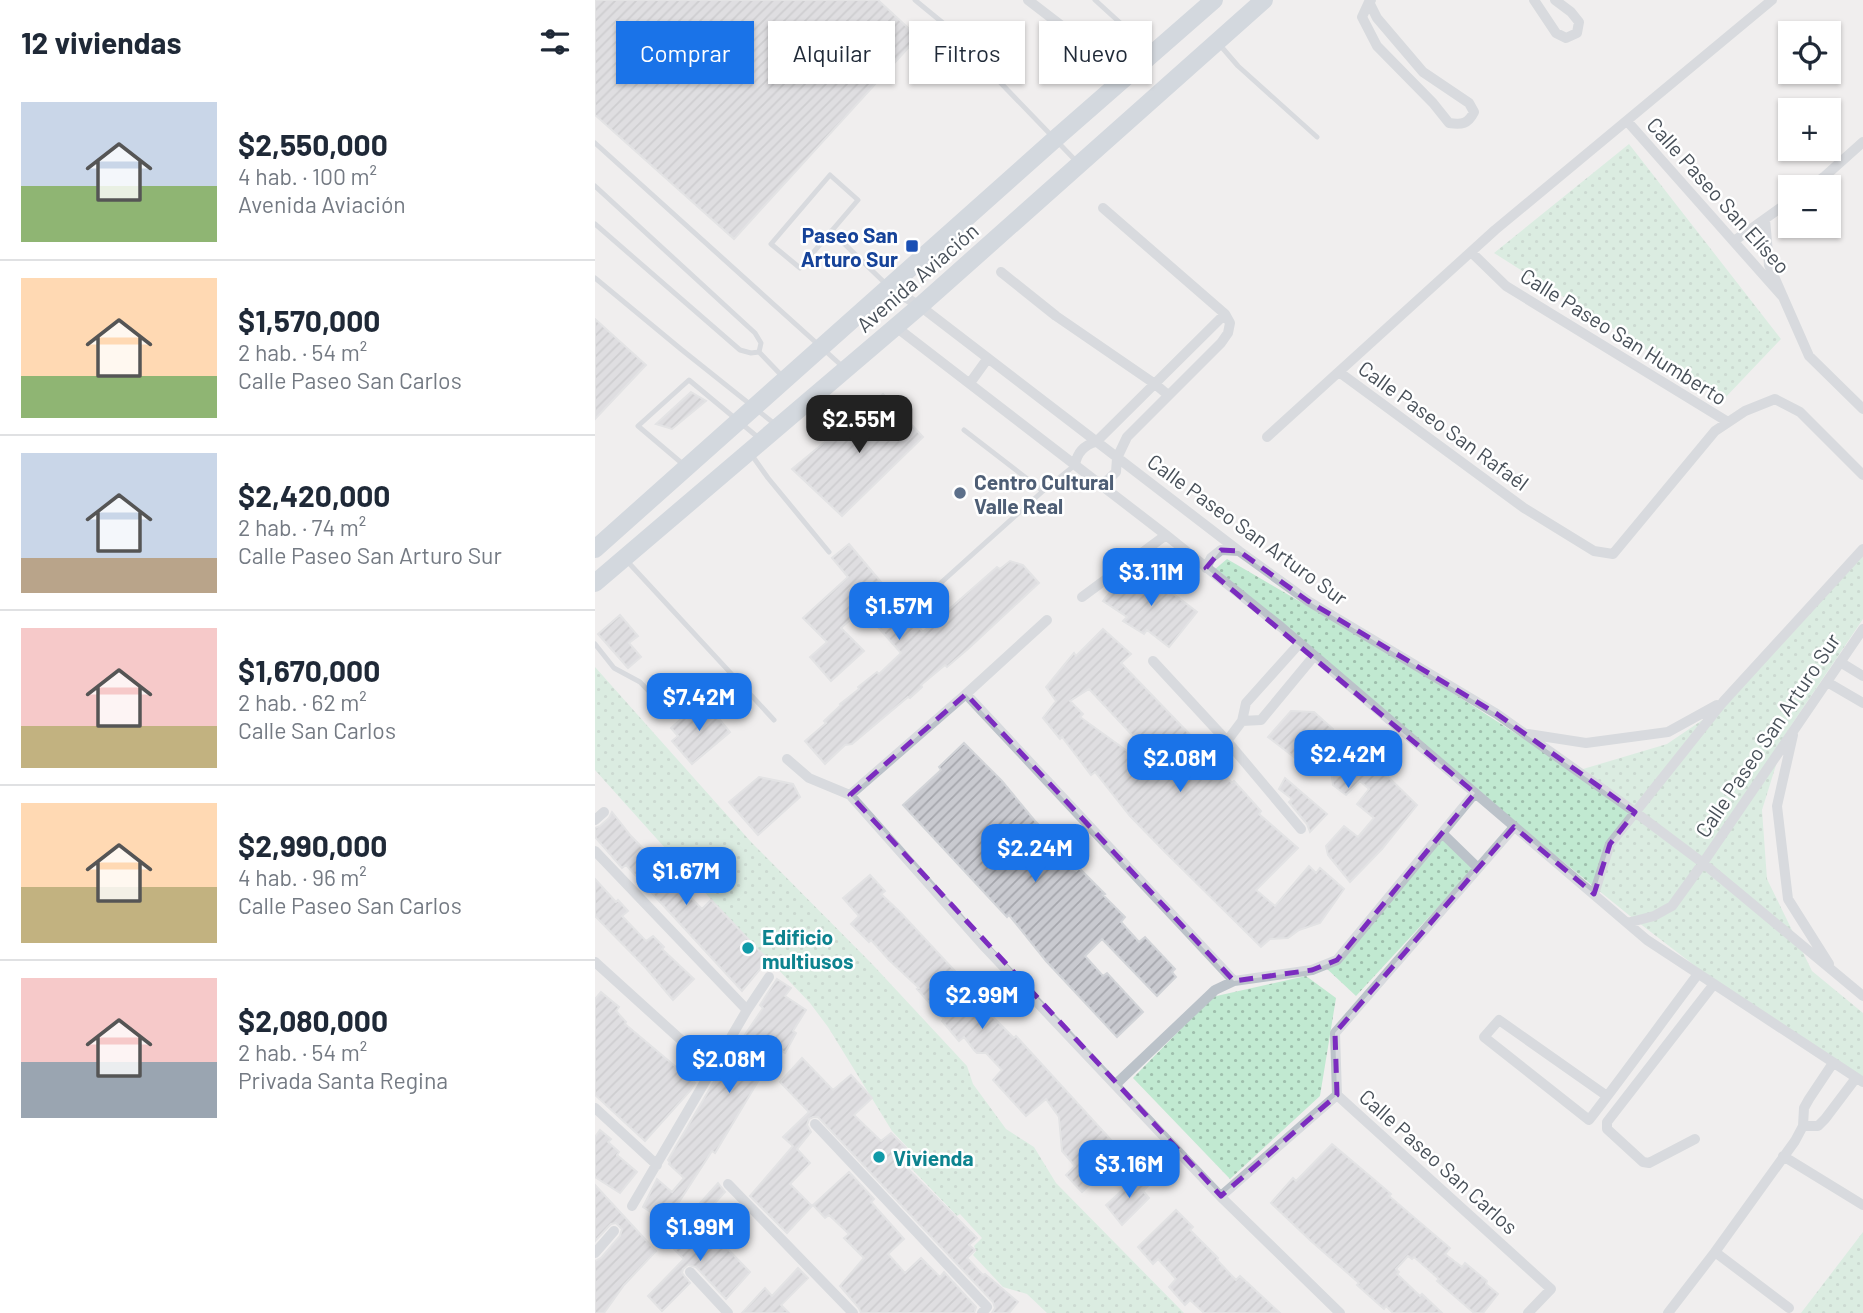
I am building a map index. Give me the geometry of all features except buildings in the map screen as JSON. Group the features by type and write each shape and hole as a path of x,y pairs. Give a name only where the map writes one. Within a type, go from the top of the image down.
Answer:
{"main road":[{"name":"Avenida Aviación","path":"1153,53 1214,0"},
{"name":"Avenida Aviación","path":"595,583 920,306 1264,0"},
{"name":"Avenida Aviación","path":"595,549 1118,84"}],"street":[{"path":"1028,0 1055,21"},
{"path":"1535,0 1556,33 1566,38 1577,33 1579,22 1555,0"},
{"name":"Calle Paseo San Rafaél","path":"1772,0 1471,252 1339,372 1524,508 1594,551 1613,554 1716,431 1745,411 1775,399 1800,412 1863,474"},
{"path":"1370,1 1377,18 1423,72 1469,103 1474,112 1469,121 1461,125 1449,123 1377,46 1362,17 1370,1"},
{"name":"Calle Paseo San Elíseo","path":"1627,121 1782,296"},
{"path":"1826,175 1863,142"},
{"path":"1099,485 1116,471 1117,458 1127,437 1221,343 1228,333 1230,323 1225,314 1103,208"},
{"path":"1734,241 1778,210"},
{"path":"1765,219 1769,265 1809,356 1863,409"},
{"name":"Calle Paseo San Humberto","path":"1471,252 1506,286 1728,422"},
{"path":"1001,272 1056,316 1155,384 1168,396"},
{"name":"Calle Paseo San Arturo Sur","path":"888,287 920,306 1308,601 1497,714 1635,812 1703,863 1863,996"},
{"path":"1075,466 1076,457 1082,450 1088,444 1096,442 1225,314"},
{"path":"895,327 1166,535 1314,656 1647,940 1860,1080 1818,1126 1803,1126"},
{"path":"969,383 988,358"},
{"path":"1267,437 1339,372"},
{"path":"1082,597 1166,535"},
{"name":"Calle Paseo San Arturo Sur","path":"1594,894 1610,844 1723,702 1863,549"},
{"path":"1206,568 1211,558 1221,550 1239,551"},
{"path":"850,795 967,694 1047,620"},
{"name":"Calle Paseo San Arturo Sur","path":"1627,923 1654,916 1672,906 1863,629"},
{"path":"1227,741 1242,720 1247,703 1299,644"},
{"path":"1242,720 1261,720 1314,656"},
{"path":"1153,661 1227,741 1301,829"},
{"path":"1840,662 1863,676"},
{"path":"1827,682 1863,703"},
{"path":"967,694 1234,981"},
{"path":"1523,733 1586,743 1668,732 1723,702"},
{"path":"1795,729 1777,806 1788,899 1834,972"},
{"path":"787,759 809,778 850,795 982,944 1221,1196 1340,1313"},
{"path":"1116,1084 1215,990 1234,981 1312,970 1336,960 1475,793"},
{"path":"595,820 604,812"},
{"name":"Calle Paseo San Carlos","path":"1514,827 1335,1033 1337,1095 1552,1289 1528,1313"},
{"path":"1442,833 1478,868"},
{"path":"595,851 747,1010"},
{"path":"595,962 712,1069"},
{"path":"1607,1096 1499,1020 1484,1037 1589,1120 1607,1096 1698,974"},
{"path":"632,1206 769,977"},
{"path":"1695,1139 1649,1163 1643,1162 1607,1129 1607,1122 1714,984"},
{"path":"1668,1313 1795,1141 1803,1126 1804,1108 1833,1063"},
{"path":"1221,1196 1337,1095"},
{"path":"595,1108 657,1165"},
{"path":"815,1124 984,1310"},
{"path":"1783,1156 1863,1205"},
{"path":"729,1184 853,1313"},
{"path":"595,1253 614,1231"},
{"path":"1715,1252 1789,1308"},
{"path":"690,1272 728,1313"}],"lane":[{"path":"915,0 943,23 1079,163"},
{"path":"1095,0 1153,53"},
{"path":"1217,42 1238,66 1317,137"},
{"path":"595,143 846,369"},
{"path":"830,175 858,200 831,231 800,268 771,244 830,175"},
{"path":"595,186 755,333 761,343 759,352"},
{"path":"595,223 740,350 759,352"},
{"path":"831,231 888,287"},
{"path":"595,278 778,427"},
{"path":"759,352 785,380"},
{"path":"687,467 638,426 689,380 738,421 756,446 768,478 829,552"},
{"path":"964,430 1043,491"},
{"path":"934,589 1043,491 1075,466"},
{"path":"624,558 774,720"},
{"path":"595,644 614,668 640,682 673,715"}],"highlighted area":[{"path":"1221,550 1239,551 1308,601 1497,714 1635,812 1610,844 1594,894 1514,827 1335,1033 1337,1095 1221,1196 850,795 966,694 1234,981 1312,970 1337,960 1475,793 1206,568"}],"green space":[{"path":"1629,144 1781,339 1724,399 1494,253"},
{"path":"1863,555 1863,619 1786,733 1762,810 1767,879 1812,971 1863,1013 1863,1079 1699,969 1630,916 1475,790 1214,570 1227,559 1446,689 1573,772 1667,744 1729,702"},
{"path":"595,667 751,842 873,965 967,1066 973,1084 1006,1129 1034,1147 1056,1183 1184,1313 1047,1313 1027,1294 1003,1287 973,1255 976,1251 974,1246 982,1238 911,1168 908,1148 892,1131 828,1027 810,1003 709,897 595,770"},
{"path":"1443,837 1475,867 1356,996 1325,967"},
{"path":"1306,976 1336,998 1320,1096 1230,1179 1133,1078 1212,997"},
{"path":"1863,1232 1863,1313 1801,1313"}],"place":[{"name":"Paseo San Arturo Sur","path":"912,246"},
{"name":"Centro Cultural Valle Real","path":"960,493"},
{"name":"Edificio multiusos","path":"748,948"},
{"name":"Vivienda","path":"879,1157"}]}
